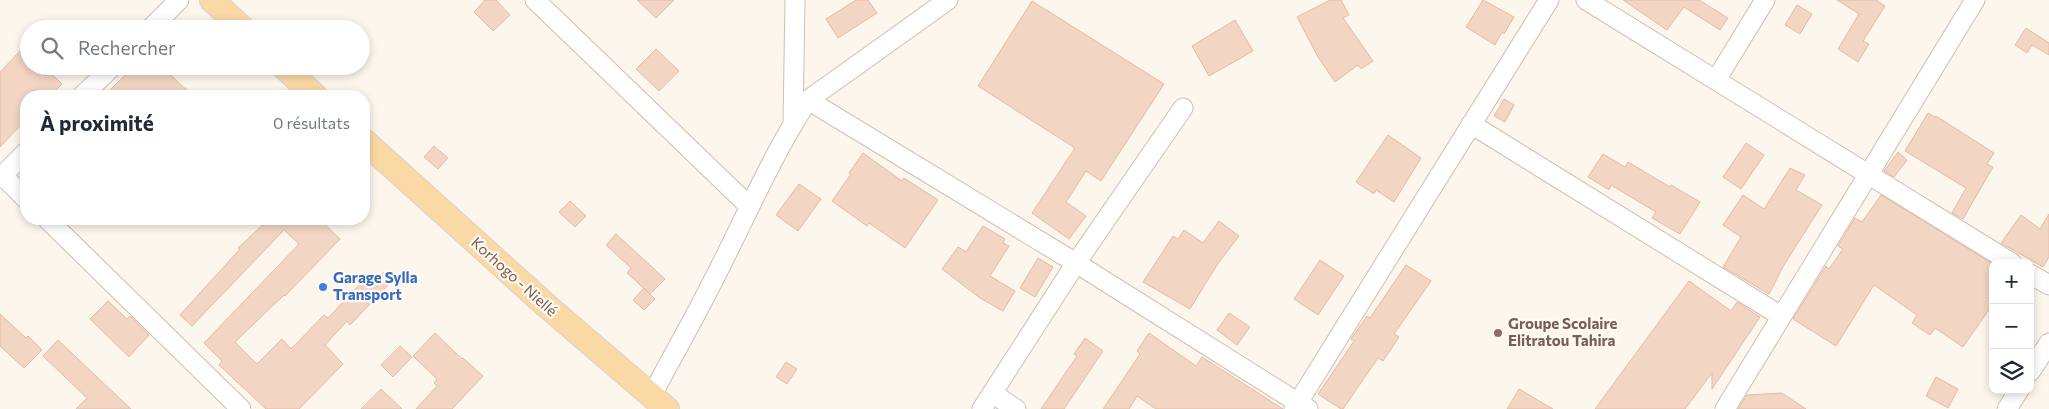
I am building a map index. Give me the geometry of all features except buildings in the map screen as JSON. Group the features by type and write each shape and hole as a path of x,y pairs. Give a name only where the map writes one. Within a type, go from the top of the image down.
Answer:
{"main road":[{"path":"212,0 233,20"},
{"path":"293,75 309,90"},
{"name":"Korhogo - Niellé","path":"370,146 548,308 659,403"}],"street":[{"path":"159,20 179,0"},
{"path":"535,0 749,206"},
{"path":"793,122 795,0"},
{"path":"659,403 714,278 749,206 793,122 808,100 948,0"},
{"path":"808,100 1076,263 1300,407 1471,124 1549,0"},
{"path":"1586,0 2005,259"},
{"path":"1716,80 1765,0"},
{"path":"1725,409 1974,0"},
{"path":"88,90 104,75"},
{"path":"1016,409 987,401 1076,263 1183,108"},
{"path":"1471,124 1781,316"},
{"path":"20,158 1,177 20,194"},
{"path":"53,225 241,409"},
{"path":"2034,276 2049,285"},
{"path":"2034,366 2049,343"},
{"path":"2007,409 2016,394"}],"place":[{"name":"Garage Sylla Transport","path":"323,287"},
{"name":"Groupe Scolaire Elitratou Tahira","path":"1498,333"}]}
